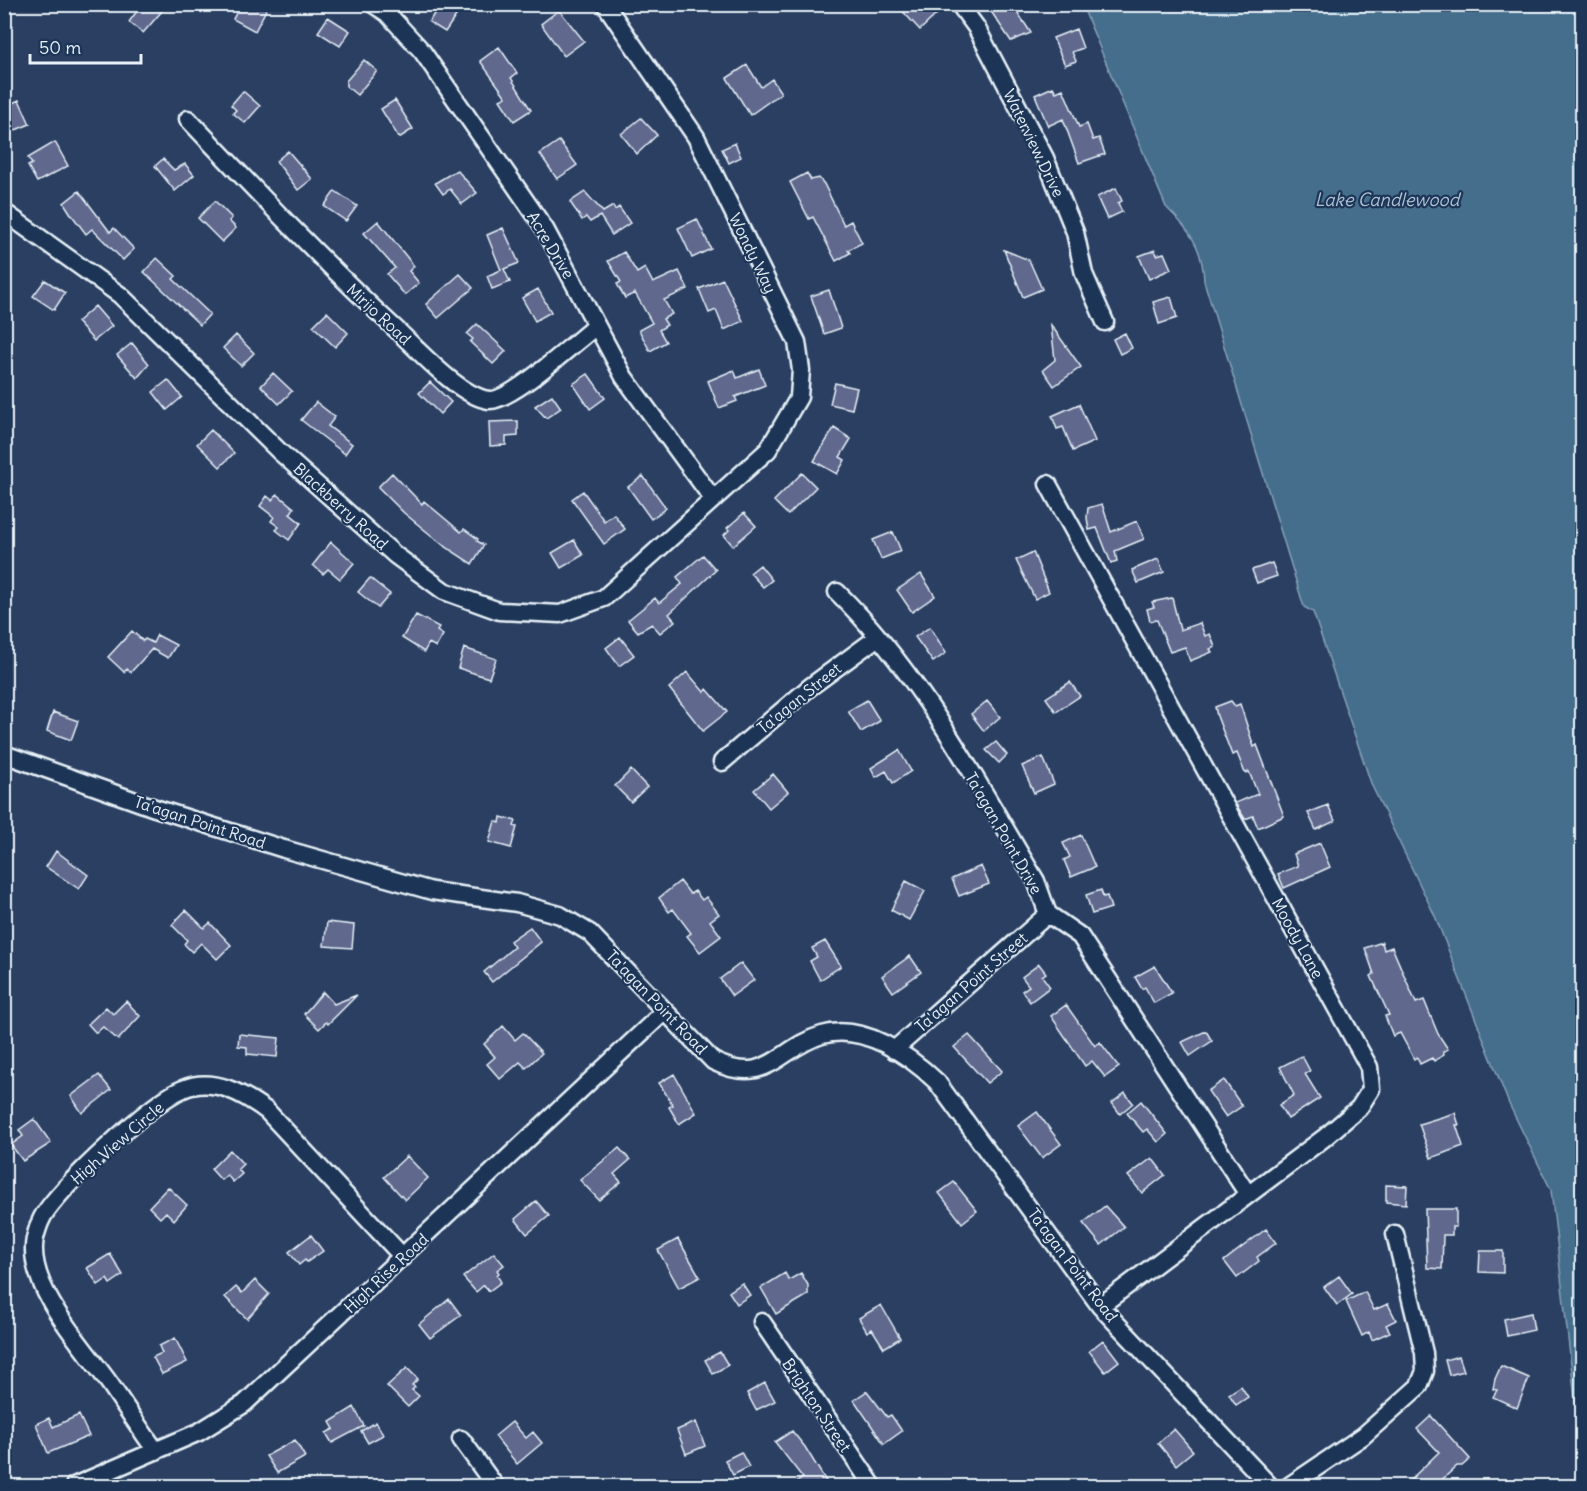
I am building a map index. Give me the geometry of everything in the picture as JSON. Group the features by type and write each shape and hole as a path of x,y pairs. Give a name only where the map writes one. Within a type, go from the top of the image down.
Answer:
{"street":[{"name":"Wondy Way","path":"605,4 696,137 796,342 801,370 799,397 768,450 713,499"},
{"name":"Waterview Drive","path":"959,4 976,27 1045,158 1075,232 1084,274 1105,322"},
{"name":"Acre Drive","path":"386,7 422,51 545,230 624,377 713,499"},
{"name":"Mirijo Road","path":"188,119 324,263 427,359 470,393 490,400 511,394 596,326"},
{"name":"Blackberry Road","path":"4,212 120,295 280,452 395,555 444,591 499,611 560,614 604,598 713,499"},
{"name":"Moody Lane","path":"1048,484 1369,1067 1371,1089 1359,1108 1324,1138 1247,1193 1100,1306"},
{"name":"Ta'agan Point Drive","path":"837,592 878,637 922,695 1036,881 1048,914 1080,936 1247,1193"},
{"name":"Ta'agan Street","path":"722,762 810,687 878,637"},
{"name":"Ta'agan Point Road","path":"4,754 155,808 296,852 432,891 517,903 560,915 590,933 713,1061 733,1070 753,1069 774,1062 820,1036 837,1032 860,1035 894,1050 919,1065 937,1082 1100,1306 1270,1486"},
{"name":"Ta'agan Point Street","path":"894,1050 1048,914"},
{"name":"High Rise Road","path":"74,1486 199,1432 244,1404 665,1011"},
{"name":"High View Circle","path":"156,1451 54,1306 39,1278 34,1246 42,1217 69,1183 145,1114 184,1088 216,1086 243,1094 267,1111 403,1257"},
{"path":"1290,1486 1363,1436 1419,1386 1425,1371 1424,1353 1395,1234"},
{"name":"Brighton Street","path":"762,1322 873,1486"},
{"path":"461,1439 495,1486"}],"water":[{"name":"Lake Candlewood","path":"1082,5 1582,5 1582,1460 1551,1190 1509,1104 1435,916 1372,786 1313,612 1304,607 1204,281 1198,249 1182,223 1166,207"}],"building":[{"path":"142,4 154,4 162,11 143,33 129,22"},
{"path":"241,4 269,4 255,31 233,19"},
{"path":"440,4 464,4 445,32 429,22"},
{"path":"896,4 930,4 938,13 920,30"},
{"path":"986,4 1012,4 1031,33 1011,41"},
{"path":"559,10 584,41 564,56 541,24"},
{"path":"328,17 350,31 340,46 318,32"},
{"path":"1076,29 1083,48 1072,52 1076,61 1065,65 1053,38"},
{"path":"499,47 517,73 511,78 531,110 514,121 500,100 506,97 480,61"},
{"path":"364,60 377,71 357,95 346,86 346,81"},
{"path":"747,65 761,87 772,79 781,93 750,115 727,78"},
{"path":"1053,87 1056,92 1063,89 1079,127 1087,124 1093,140 1099,138 1105,154 1079,163 1063,119 1048,126 1035,95"},
{"path":"243,91 260,106 245,123 233,113 236,110 231,105"},
{"path":"19,100 30,124 13,131 4,118 4,107"},
{"path":"395,100 413,129 399,138 381,109"},
{"path":"641,118 657,135 637,154 621,134"},
{"path":"559,141 577,165 557,179 540,154"},
{"path":"55,142 68,166 37,182 28,166 32,164 28,158"},
{"path":"735,143 741,157 729,163 722,149"},
{"path":"288,151 312,179 298,190 276,161"},
{"path":"163,159 174,170 185,164 194,175 175,191 155,166"},
{"path":"457,170 477,193 462,204 450,189 443,194 435,183"},
{"path":"807,173 811,180 819,178 824,184 844,225 851,221 862,243 848,250 850,253 836,261 813,217 809,219 790,182"},
{"path":"1116,188 1122,201 1118,203 1122,212 1107,219 1097,197"},
{"path":"79,191 110,232 114,228 134,249 123,260 92,229 86,234 71,214 64,203"},
{"path":"335,191 357,206 346,221 324,206"},
{"path":"585,192 603,212 613,206 615,210 619,207 630,223 612,235 600,216 590,222 586,217 582,220 570,202"},
{"path":"215,201 232,218 229,221 236,228 222,242 198,218"},
{"path":"697,219 711,249 692,258 678,228"},
{"path":"378,221 414,266 409,271 419,283 405,295 387,274 395,268 364,233"},
{"path":"503,228 519,263 504,269 510,282 492,289 487,276 501,270 487,235"},
{"path":"1004,250 1029,260 1042,289 1023,297"},
{"path":"1155,250 1157,255 1164,253 1171,269 1149,279 1139,256"},
{"path":"624,252 637,273 645,268 653,283 679,271 688,289 664,300 672,314 663,319 667,325 659,330 666,342 650,351 639,330 652,323 635,293 625,298 617,284 621,282 608,261"},
{"path":"157,258 176,276 173,279 210,314 200,325 144,272"},
{"path":"460,274 473,288 438,318 426,304"},
{"path":"723,279 743,321 724,330 716,310 709,313 699,289"},
{"path":"45,280 65,293 54,310 33,296"},
{"path":"538,289 551,312 535,321 522,298"},
{"path":"829,290 841,328 824,334 811,296"},
{"path":"1171,297 1177,318 1159,324 1153,302"},
{"path":"95,306 112,326 94,341 77,322"},
{"path":"327,312 348,333 335,347 313,326"},
{"path":"477,324 506,351 493,364 470,342 473,339 467,334"},
{"path":"1051,325 1081,367 1054,386 1043,370 1055,360"},
{"path":"1125,333 1132,348 1120,354 1113,339"},
{"path":"236,335 254,353 241,366 223,348"},
{"path":"132,343 149,364 137,378 117,355"},
{"path":"759,369 765,385 735,397 737,401 719,408 708,381 734,370 737,378"},
{"path":"273,373 292,391 279,404 261,386"},
{"path":"588,374 605,398 590,409 573,384"},
{"path":"168,380 182,397 167,410 153,392"},
{"path":"430,382 451,402 440,414 419,393"},
{"path":"835,383 857,388 852,409 830,404"},
{"path":"552,395 561,408 546,418 535,406"},
{"path":"316,402 335,417 328,426 352,444 345,454 301,420"},
{"path":"1079,404 1095,441 1073,451 1063,427 1057,429 1052,416"},
{"path":"518,421 518,436 506,437 506,445 490,446 489,422"},
{"path":"834,428 851,439 840,457 845,460 837,474 814,461"},
{"path":"211,430 234,453 220,467 197,444"},
{"path":"392,473 422,504 424,501 461,532 464,529 484,545 472,564 443,545 404,513 378,487"},
{"path":"802,473 816,487 788,515 774,501"},
{"path":"643,476 666,508 651,519 628,487"},
{"path":"583,491 604,521 614,514 625,529 604,544 572,499"},
{"path":"277,494 294,508 290,514 301,523 289,540 276,530 279,527 271,521 274,517 260,506 267,496 272,500"},
{"path":"1102,504 1111,532 1137,521 1144,539 1115,551 1117,561 1111,563 1097,528 1089,530 1087,518 1088,508"},
{"path":"744,513 756,526 733,546 724,535 729,530 727,528"},
{"path":"893,532 901,551 881,559 873,540"},
{"path":"574,540 583,555 561,568 552,553"},
{"path":"331,542 354,563 340,579 328,569 323,574 313,565"},
{"path":"1033,552 1049,592 1035,599 1016,560"},
{"path":"703,555 716,570 669,614 675,621 660,633 652,624 638,632 628,620 655,598 659,603 682,584 677,577"},
{"path":"1158,559 1164,572 1138,583 1132,570"},
{"path":"1272,563 1277,576 1257,583 1252,570"},
{"path":"760,565 772,580 763,587 750,573"},
{"path":"921,574 935,596 912,612 897,590"},
{"path":"370,578 390,594 378,608 358,592"},
{"path":"1172,598 1180,630 1200,623 1205,636 1210,634 1215,647 1210,649 1212,652 1190,661 1185,647 1170,652 1157,620 1150,621 1147,609 1154,607 1152,602"},
{"path":"416,615 439,627 437,631 443,635 436,647 429,643 424,652 402,638"},
{"path":"930,627 946,653 933,662 915,637"},
{"path":"132,631 143,641 145,639 153,643 157,635 176,645 168,658 152,649 131,672 127,669 124,672 108,657"},
{"path":"620,637 634,655 619,666 606,648"},
{"path":"464,648 496,659 489,678 458,668"},
{"path":"687,672 704,692 707,689 727,712 703,731 669,688"},
{"path":"1070,682 1080,696 1056,712 1046,698"},
{"path":"867,700 880,721 861,732 848,711"},
{"path":"987,701 1000,717 984,731 971,714"},
{"path":"1231,701 1235,706 1240,704 1254,747 1257,745 1284,816 1258,828 1253,816 1245,819 1235,803 1258,794 1249,772 1245,773 1237,753 1232,755 1217,716 1215,707"},
{"path":"53,712 78,721 71,740 47,731"},
{"path":"996,742 1007,755 999,763 986,750"},
{"path":"899,750 911,771 893,783 886,771 876,777 871,768"},
{"path":"1043,757 1054,784 1034,793 1022,766"},
{"path":"631,770 647,787 631,802 615,786"},
{"path":"773,774 788,792 769,808 754,790"},
{"path":"1328,805 1335,821 1316,830 1308,813"},
{"path":"501,817 516,821 514,826 517,827 511,848 489,842 495,821 500,823"},
{"path":"1081,835 1095,867 1071,877 1064,860 1070,857 1063,843"},
{"path":"1320,843 1330,867 1284,888 1278,874 1298,866 1294,854"},
{"path":"56,851 88,875 79,889 46,867"},
{"path":"981,866 989,884 959,896 952,879"},
{"path":"680,881 690,894 695,891 702,900 706,897 719,914 710,921 721,936 700,952 687,936 691,933 673,909 669,912 659,898"},
{"path":"906,881 925,891 909,920 891,910"},
{"path":"1101,890 1103,897 1107,896 1111,908 1092,914 1086,895"},
{"path":"186,910 204,928 210,923 231,945 217,959 201,943 192,952 184,944 187,940 172,925"},
{"path":"327,922 354,925 352,948 324,946"},
{"path":"530,927 541,942 492,982 484,972 514,947 510,941"},
{"path":"825,941 841,966 820,980 810,961 817,957 812,948"},
{"path":"1382,942 1384,950 1392,947 1416,1003 1424,1000 1438,1034 1448,1049 1443,1052 1444,1055 1434,1061 1432,1058 1420,1064 1417,1057 1414,1059 1400,1033 1393,1036 1385,1016 1389,1015 1371,976 1374,974 1365,948"},
{"path":"910,956 921,972 893,992 882,976"},
{"path":"741,963 754,980 732,996 720,979"},
{"path":"1039,964 1046,973 1042,976 1050,987 1030,1002 1022,991 1029,986 1022,977"},
{"path":"1155,966 1172,993 1154,1003 1145,987 1142,989 1135,977"},
{"path":"323,992 334,1004 357,995 328,1024 326,1022 319,1029 304,1014"},
{"path":"126,1001 140,1016 118,1040 103,1027 96,1033 88,1024 106,1007 113,1014"},
{"path":"1066,1005 1095,1046 1100,1042 1119,1067 1105,1077 1092,1061 1085,1066 1051,1016"},
{"path":"503,1026 515,1040 523,1033 542,1053 526,1068 520,1062 500,1079 487,1064 495,1057 484,1044"},
{"path":"1206,1031 1212,1041 1190,1056 1182,1042"},
{"path":"239,1034 279,1038 277,1057 247,1054 247,1047 238,1046"},
{"path":"969,1035 1002,1071 987,1083 954,1047"},
{"path":"1302,1056 1310,1071 1305,1074 1320,1098 1288,1119 1279,1105 1294,1095 1280,1067"},
{"path":"674,1074 696,1113 679,1124 669,1107 673,1105 659,1083"},
{"path":"99,1075 111,1090 82,1113 71,1096"},
{"path":"1224,1080 1242,1106 1226,1117 1208,1091"},
{"path":"1125,1093 1133,1103 1120,1114 1112,1103"},
{"path":"1141,1101 1167,1134 1158,1142 1147,1129 1143,1132 1127,1113"},
{"path":"1037,1112 1061,1144 1042,1158 1018,1126"},
{"path":"1455,1113 1459,1125 1456,1125 1463,1146 1431,1158 1419,1124"},
{"path":"34,1119 51,1143 23,1161 11,1145 23,1136 19,1130"},
{"path":"619,1148 630,1160 614,1174 621,1182 599,1200 580,1180"},
{"path":"230,1150 243,1164 238,1169 242,1174 233,1182 227,1175 221,1180 211,1169"},
{"path":"407,1156 428,1178 405,1200 384,1177"},
{"path":"1152,1158 1165,1175 1142,1193 1128,1176"},
{"path":"954,1182 977,1211 962,1223 939,1193"},
{"path":"1386,1185 1407,1186 1406,1204 1386,1202"},
{"path":"168,1187 187,1205 174,1220 166,1212 160,1218 149,1207"},
{"path":"536,1201 549,1216 527,1234 515,1219"},
{"path":"1105,1206 1124,1227 1101,1245 1083,1223"},
{"path":"1425,1209 1456,1209 1456,1227 1452,1227 1452,1235 1443,1235 1442,1269 1427,1268"},
{"path":"1266,1229 1276,1243 1257,1257 1259,1261 1237,1278 1224,1261"},
{"path":"311,1235 323,1251 299,1265 289,1252"},
{"path":"678,1239 700,1277 679,1288 658,1250"},
{"path":"1480,1251 1503,1251 1503,1273 1479,1272"},
{"path":"494,1253 504,1265 497,1270 501,1282 489,1291 484,1285 476,1292 463,1277"},
{"path":"110,1254 123,1275 110,1284 107,1279 98,1285 87,1268"},
{"path":"785,1273 789,1280 801,1273 808,1285 808,1295 776,1314 761,1288"},
{"path":"1339,1276 1352,1294 1337,1305 1324,1287"},
{"path":"255,1280 269,1294 247,1319 225,1297 236,1287 242,1293"},
{"path":"742,1283 750,1295 737,1304 729,1292"},
{"path":"1365,1292 1374,1310 1388,1304 1396,1320 1386,1325 1390,1332 1372,1340 1369,1332 1362,1336 1346,1301"},
{"path":"449,1299 461,1315 430,1338 419,1324"},
{"path":"881,1305 900,1338 884,1348 872,1329 867,1332 859,1318"},
{"path":"1531,1313 1534,1330 1507,1336 1504,1319"},
{"path":"175,1338 187,1362 162,1374 153,1357 162,1353 159,1346"},
{"path":"1103,1340 1119,1361 1105,1372 1089,1351"},
{"path":"720,1352 728,1365 713,1374 705,1360"},
{"path":"1459,1356 1464,1371 1449,1375 1445,1360"},
{"path":"1501,1366 1529,1378 1517,1408 1493,1397 1497,1390 1493,1389 1495,1379"},
{"path":"407,1368 418,1379 412,1385 415,1387 412,1390 419,1396 408,1407 387,1386"},
{"path":"765,1383 775,1401 756,1410 747,1393"},
{"path":"1241,1386 1248,1397 1236,1405 1229,1394"},
{"path":"867,1391 887,1417 891,1415 902,1431 884,1444 854,1400"},
{"path":"354,1407 364,1426 332,1443 326,1433 334,1429 330,1422"},
{"path":"79,1415 89,1436 48,1453 36,1424 49,1418 53,1427"},
{"path":"1431,1416 1470,1459 1462,1466 1457,1466 1435,1486 1404,1486 1439,1452 1417,1429"},
{"path":"376,1422 383,1435 368,1443 361,1431"},
{"path":"512,1422 526,1438 533,1432 542,1443 517,1464 495,1436"},
{"path":"696,1422 705,1446 686,1454 677,1430"},
{"path":"1174,1429 1193,1451 1176,1465 1158,1443"},
{"path":"792,1431 805,1447 829,1486 790,1486 803,1478 775,1442"},
{"path":"295,1440 305,1457 277,1473 266,1456"},
{"path":"741,1452 749,1467 733,1475 725,1460"}]}
